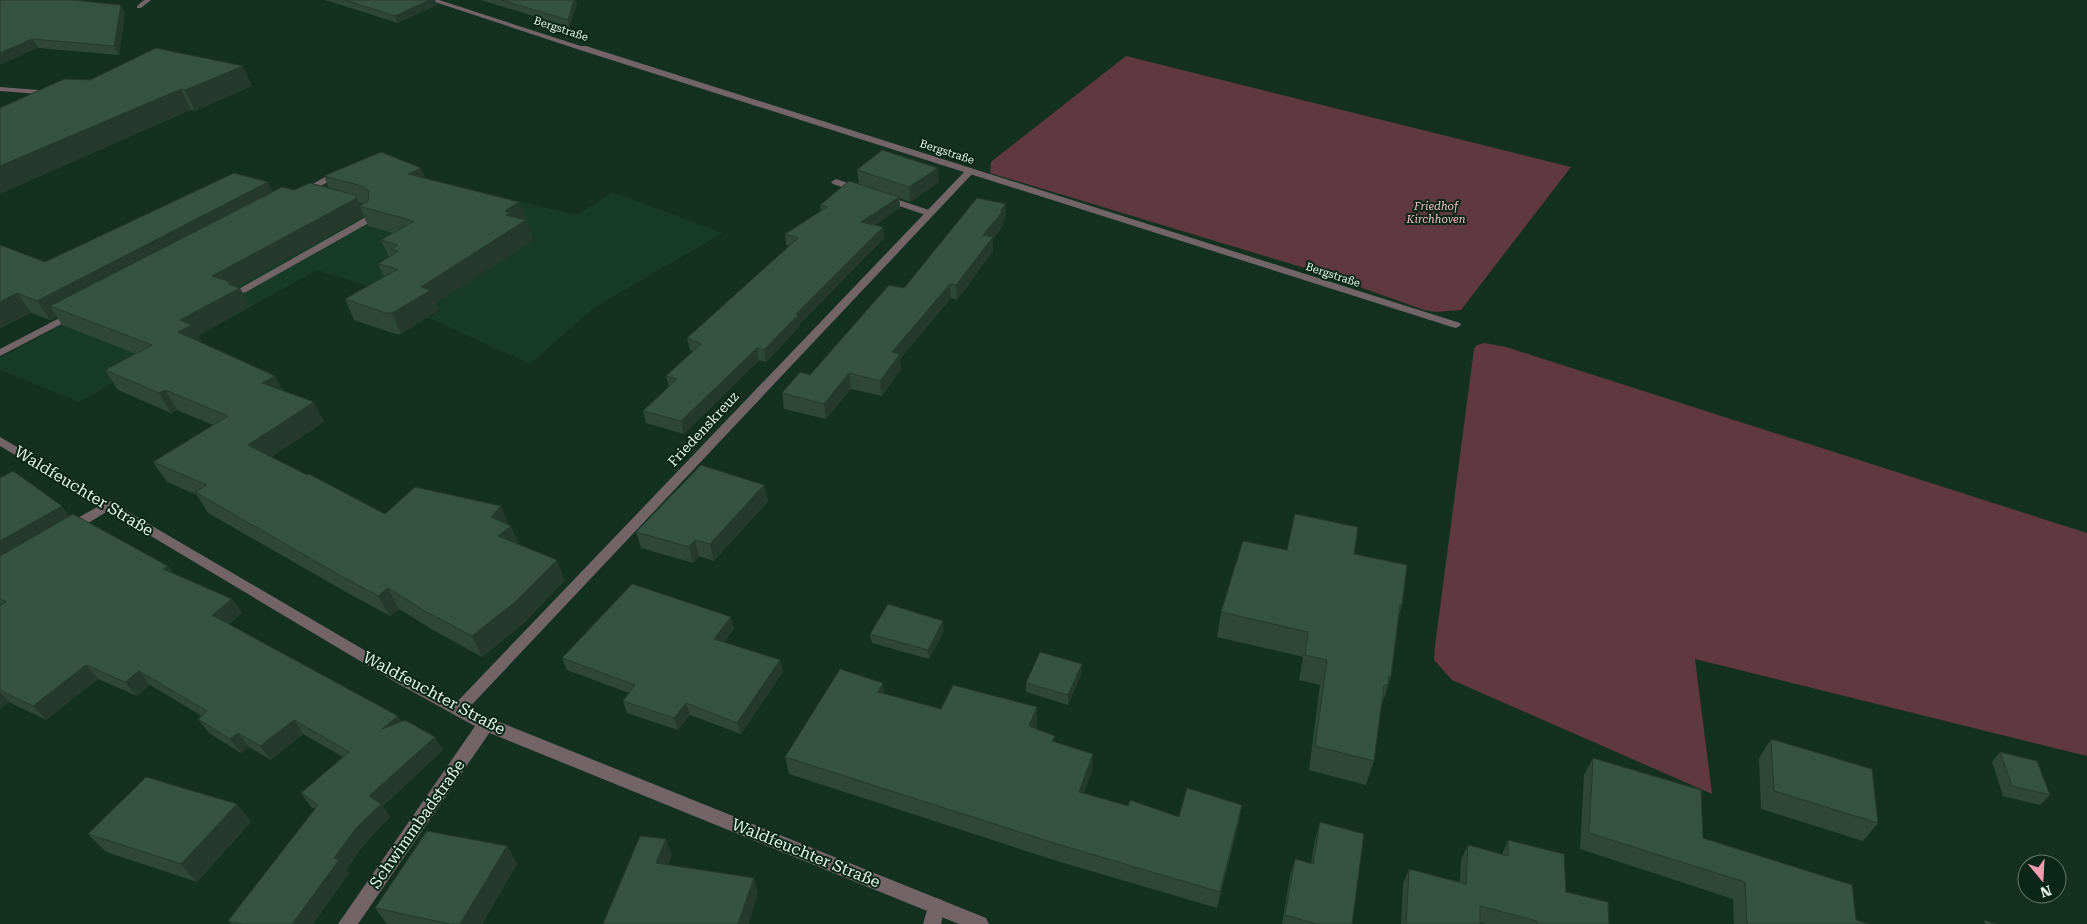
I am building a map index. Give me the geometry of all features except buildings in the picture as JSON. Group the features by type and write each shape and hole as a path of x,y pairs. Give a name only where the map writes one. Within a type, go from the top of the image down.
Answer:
{"street":[{"path":"138,7 148,0"},
{"name":"Bergstraße","path":"432,0 1319,282 1393,302 1456,325"},
{"path":"0,89 60,94"},
{"name":"Friedenskreuz","path":"459,709 970,171"},
{"path":"323,196 300,194 325,180"},
{"path":"836,182 929,213"},
{"path":"242,290 371,218 371,212 367,208 358,206"},
{"path":"1319,282 1335,278"},
{"path":"0,352 78,311"},
{"name":"Waldfeuchter Straße","path":"0,441 402,679 486,724 980,924"},
{"path":"62,533 108,505"},
{"name":"Schwimmbadstraße","path":"347,924 486,724"},
{"path":"932,924 936,906"}],"shaded area":[{"path":"371,160 461,199 480,192 577,215 613,192 723,233 595,307 530,364 429,318 441,310 317,270 79,402 0,370 0,358"}],"green space":[{"name":"Friedhof Kirchhoven","path":"1126,56 1571,167 1461,310 1436,312 1424,310 1318,272 990,173 991,162"},
{"path":"1485,343 1506,347 2087,533 2087,756 1695,659 1712,794 1452,680 1434,660 1435,646 1474,349 1477,345"}]}
